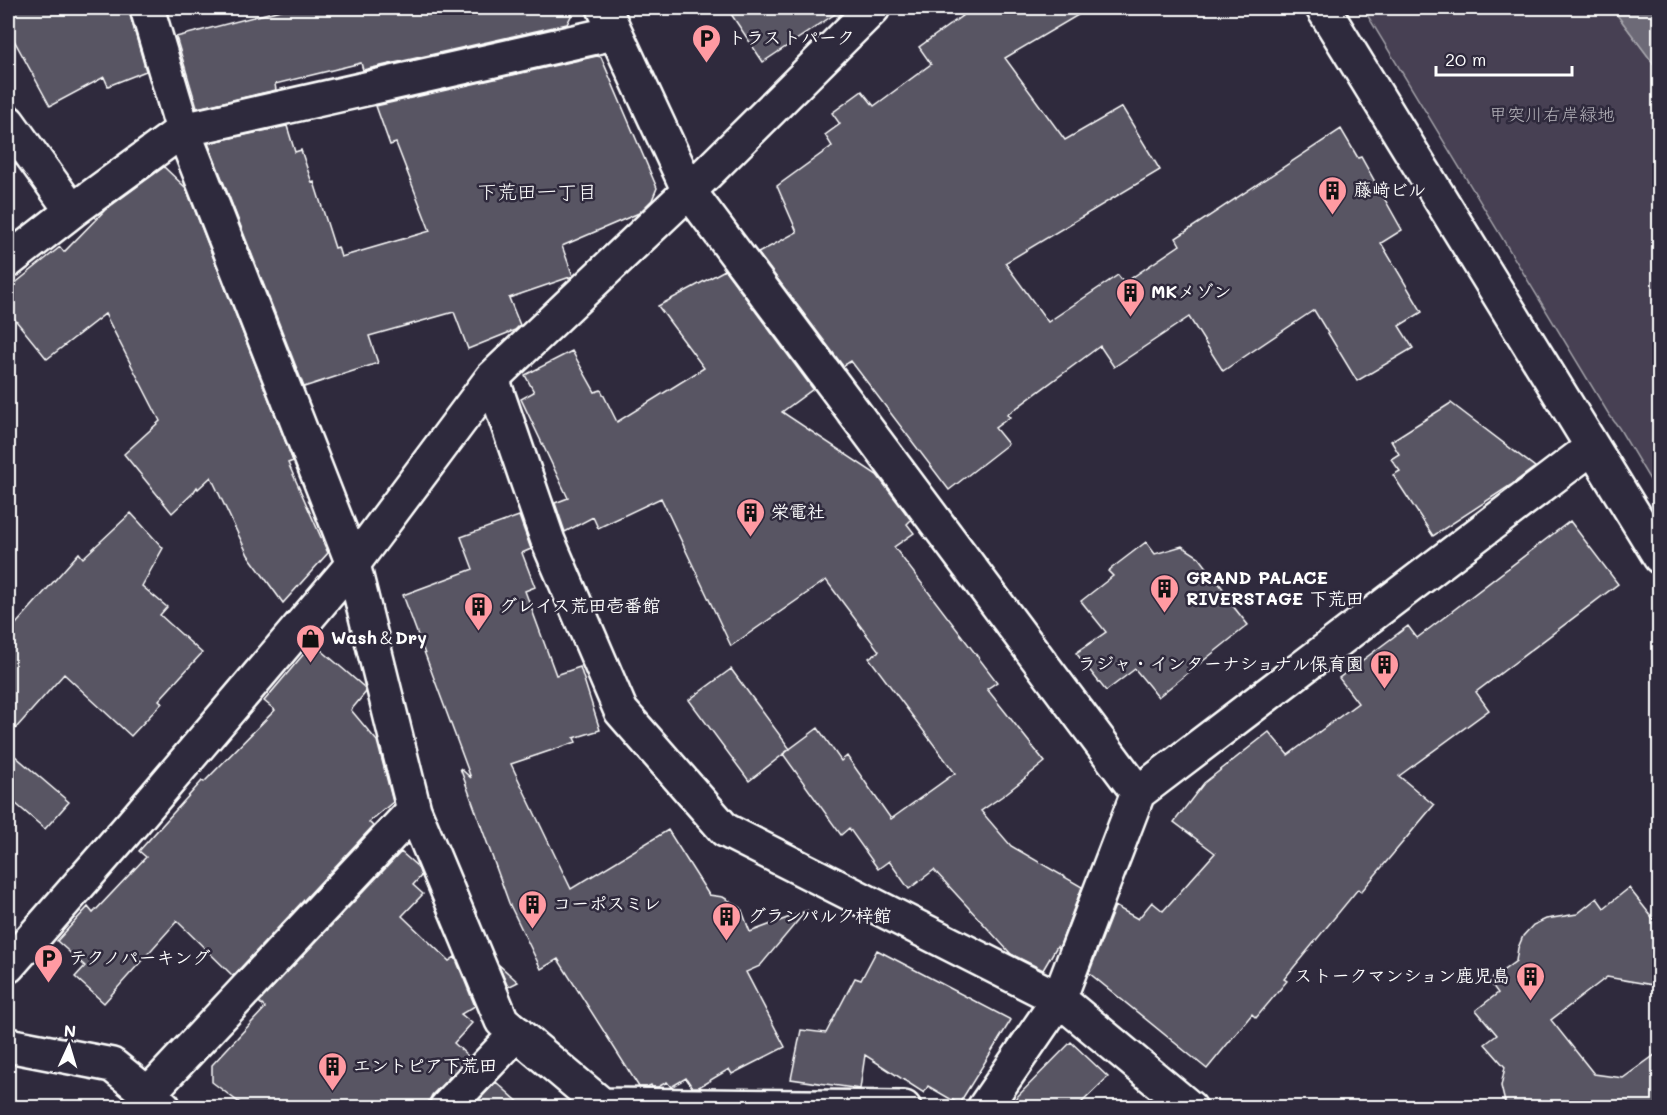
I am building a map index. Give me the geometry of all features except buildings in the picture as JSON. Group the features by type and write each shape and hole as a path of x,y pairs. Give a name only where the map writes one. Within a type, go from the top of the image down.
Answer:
{"street":[{"path":"147,8 183,130 353,564 414,810 502,1021 602,1105 904,1107"},
{"path":"8,966 353,564 492,378 689,191 873,8"},
{"path":"1323,8 1659,557"},
{"path":"8,261 183,130 609,20 689,191 1138,793"},
{"path":"8,122 72,211"},
{"path":"492,378 548,541 621,711 725,830 1059,999 1190,1107"},
{"path":"984,1107 1059,999 1138,793 1591,447"},
{"path":"8,1045 112,1065 156,1100 414,810"},
{"path":"446,1107 517,1033"}],"green space":[{"name":"甲突川右岸緑地","path":"1363,8 1612,8 1659,71 1659,495 1608,413"}],"shaded area":[{"path":"1612,8 1659,8 1659,71"}],"place":[{"name":"トラストパーク","path":"707,64"},
{"name":"藤﨑ビル","path":"1333,216"},
{"name":"MKメゾン","path":"1130,318"},
{"name":"栄電社","path":"750,538"},
{"name":"GRAND PALACE RIVERSTAGE 下荒田","path":"1165,614"},
{"name":"グレイス荒田壱番館","path":"478,632"},
{"name":"Wash＆Dry","path":"310,664"},
{"name":"ラジャ・インターナショナル保育園","path":"1385,690"},
{"name":"コーポスミレ","path":"532,930"},
{"name":"グランパルク梓館","path":"727,942"},
{"name":"テクノパーキング","path":"48,984"},
{"name":"ストークマンション鹿児島","path":"1531,1002"},
{"name":"エントピア下荒田","path":"332,1092"}],"district":[{"name":"下荒田一丁目","path":"537,192"}]}
